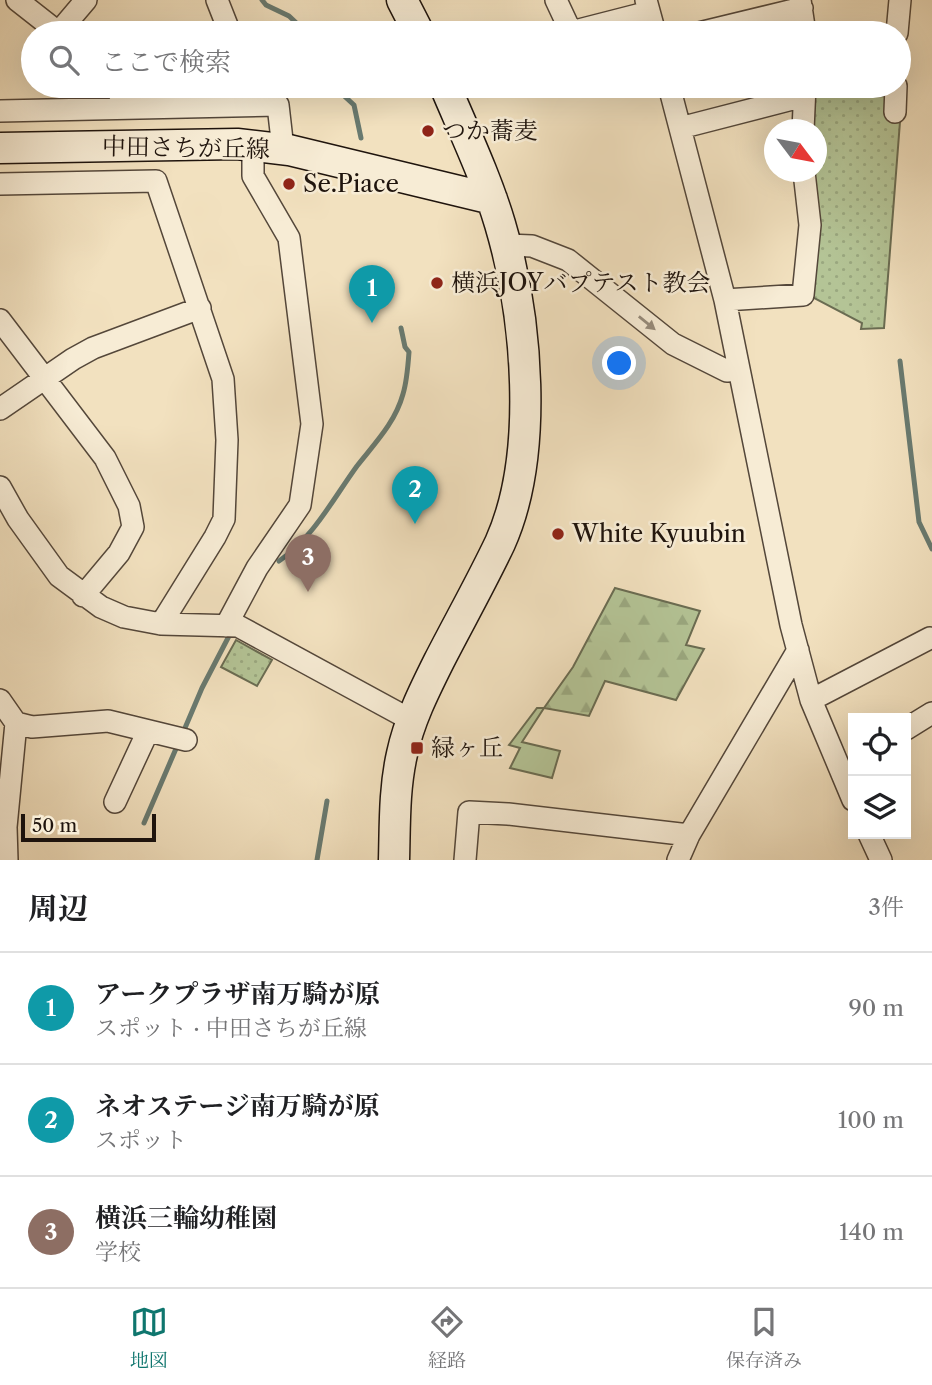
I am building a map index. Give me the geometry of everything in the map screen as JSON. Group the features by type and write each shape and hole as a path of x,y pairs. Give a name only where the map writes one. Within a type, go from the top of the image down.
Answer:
{"street":[{"path":"17,0 44,21"},
{"path":"69,21 86,0"},
{"path":"217,0 225,21"},
{"path":"402,0 413,21"},
{"path":"556,0 566,21"},
{"path":"898,21 900,0"},
{"path":"741,21 801,4"},
{"path":"603,21 647,6"},
{"path":"122,98 127,108"},
{"path":"272,98 278,106 283,149"},
{"path":"394,860 396,785 411,720 501,540 516,489 523,437 526,393 524,348 506,245 492,199 450,98"},
{"path":"672,98 725,300 798,650 811,700 846,766"},
{"path":"680,128 781,98"},
{"path":"803,119 804,98"},
{"path":"895,112 896,98"},
{"path":"0,111 278,106"},
{"path":"226,626 257,568 300,505 312,424 289,239 253,176 253,145"},
{"name":"中田さちが丘線","path":"0,148 253,145 283,149 492,199"},
{"path":"0,184 156,181 223,379 227,440 224,519 160,624"},
{"path":"725,300 803,295 810,226 805,182"},
{"path":"506,245 532,246 568,260 673,344 727,371 738,370"},
{"path":"0,409 93,348 200,308"},
{"path":"0,320 105,458 129,506 133,527 119,553 83,596"},
{"path":"0,487 18,519 59,576 101,607 124,617 160,624 238,626 411,720"},
{"path":"811,700 930,638"},
{"path":"678,860 689,835 798,650"},
{"path":"0,700 16,723 6,827 7,860"},
{"path":"911,726 932,713"},
{"path":"16,723 32,727 108,721 181,739"},
{"path":"115,802 148,731"},
{"path":"465,860 469,812 689,835"},
{"path":"871,839 881,860"}],"green space":[{"path":"810,98 902,98 884,328 861,329 862,323 812,297 808,182 827,182 827,119 808,119"},
{"path":"615,588 700,611 686,645 704,649 676,700 605,681 589,716 544,708 573,667"},
{"path":"236,640 272,660 257,686 221,667"},
{"path":"537,708 544,708 522,742 560,751 552,778 510,768 520,748 509,745"}],"waterway":[{"path":"262,0 294,21"},
{"path":"346,98 354,105 361,138"},
{"path":"279,561 312,530 395,414 404,389 409,352 405,347 401,328"},
{"path":"900,361 919,522 932,549"},
{"path":"182,735 229,636"},
{"path":"144,823 178,744"},
{"path":"317,860 327,801"}],"place":[{"name":"つか蕎麦","path":"428,131"},
{"name":"Se.Piace","path":"289,184"},
{"name":"横浜JOYバプテスト教会","path":"437,283"},
{"name":"アークプラザ南万騎が原","path":"372,323"},
{"name":"ネオステージ南万騎が原","path":"415,524"},
{"name":"White Kyuubin","path":"558,534"},
{"name":"横浜三輪幼稚園","path":"308,592"},
{"name":"緑ヶ丘","path":"417,748"}]}
